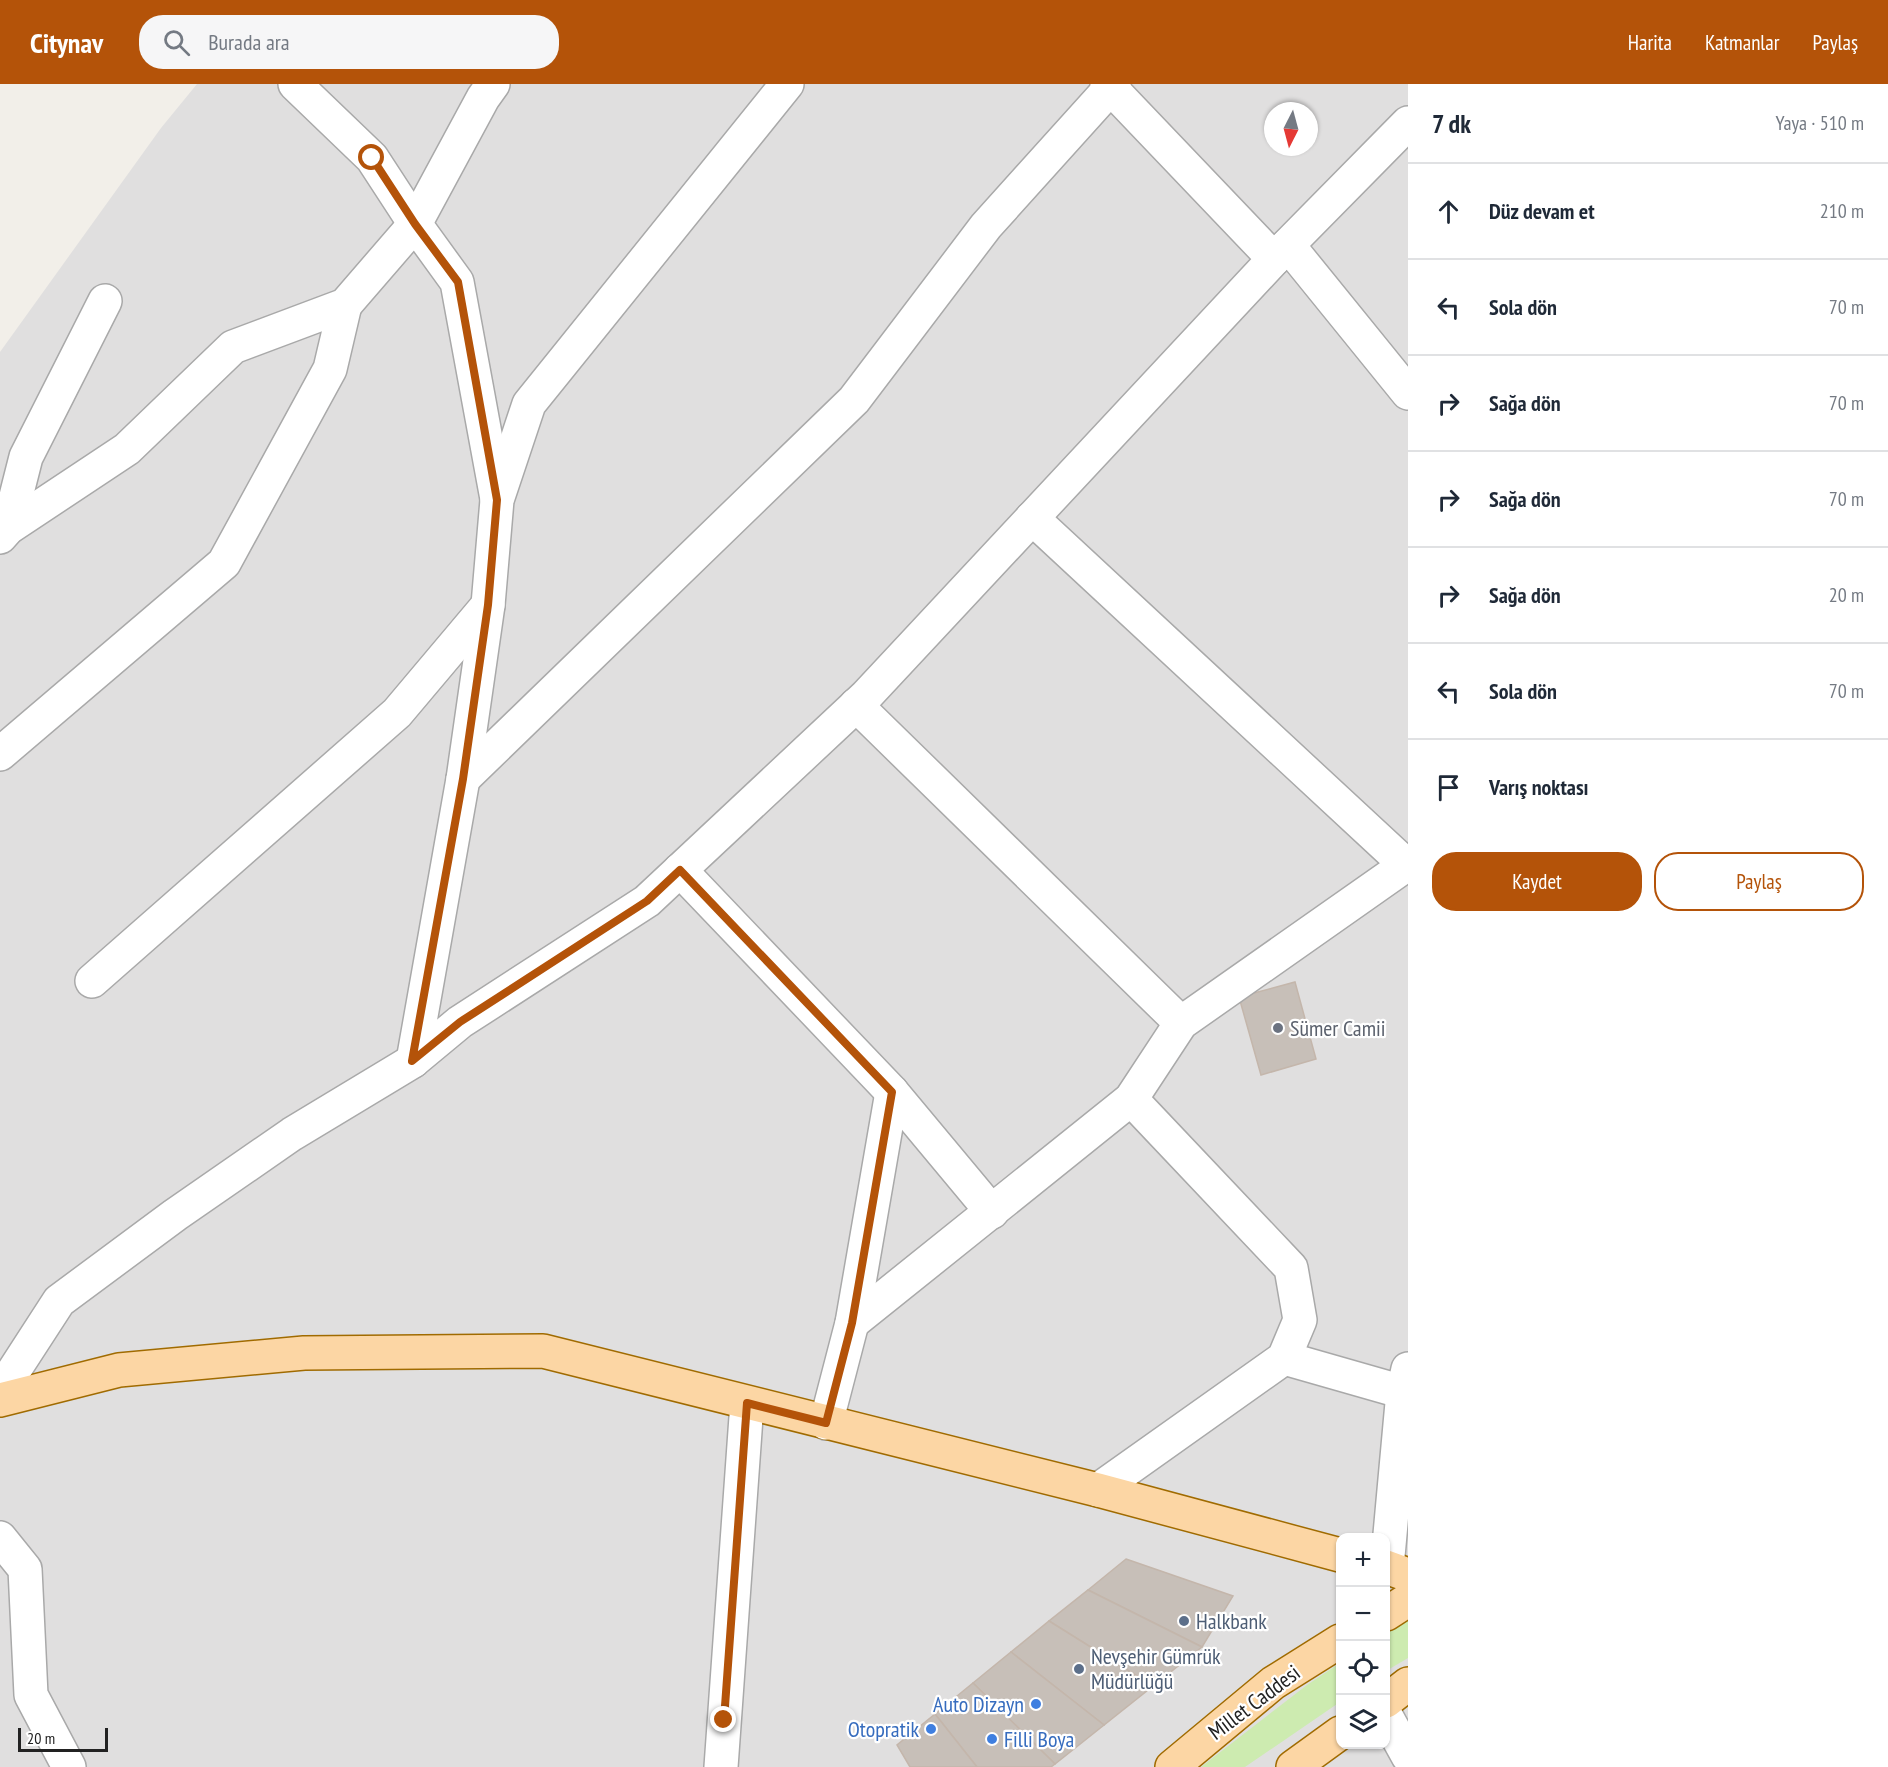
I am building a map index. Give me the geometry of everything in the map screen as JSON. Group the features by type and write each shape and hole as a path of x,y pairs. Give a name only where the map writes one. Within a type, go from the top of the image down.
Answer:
{"main road":[{"path":"0,1400 119,1370 304,1353 543,1351 1098,1490 1336,1554"},
{"path":"1390,1611 1408,1600"},
{"name":"Millet Caddesi","path":"1172,1767 1273,1683 1336,1644"},
{"path":"1390,1698 1408,1684"},
{"path":"1293,1767 1336,1737"}],"street":[{"path":"296,84 372,158 415,224 458,282 497,500"},
{"path":"0,754 224,563 330,369 345,305 415,224 483,98 493,84"},
{"path":"412,1061 463,779 488,605 497,500 529,404 787,84"},
{"path":"463,779 854,400 986,226 1111,85 1281,252 1408,393"},
{"path":"0,1392 59,1301 292,1134 412,1061 460,1022 647,901 856,705 1281,252 1408,123"},
{"path":"4,532 26,457 105,301"},
{"path":"4,532 127,449 233,347 345,305"},
{"path":"852,1323 1131,1099 1181,1023 1407,860 1032,518"},
{"path":"92,981 397,713 488,605"},
{"path":"856,705 1181,1023"},
{"path":"680,870 892,1092 992,1212"},
{"path":"826,1423 852,1323 892,1092"},
{"path":"1098,1490 1284,1358 1300,1320 1291,1268 1131,1099"},
{"path":"1284,1358 1405,1381 1394,1570"},
{"path":"721,1767 747,1403"},
{"path":"0,1538 25,1569 31,1695 69,1767"},
{"path":"1390,1723 1408,1755"}],"shaded area":[{"path":"197,84 1408,84 1408,1767 0,1767 0,352 161,128"}],"green space":[{"path":"1408,1619 1408,1658 1390,1669 1390,1641 1390,1631"},
{"path":"1336,1666 1336,1705 1245,1767 1201,1767 1307,1685"}],"building":[{"name":"Sümer Camii","path":"1295,982 1316,1059 1261,1075 1239,997"},
{"name":"Halkbank","path":"1126,1559 1233,1596 1202,1647 1088,1590"},
{"path":"1088,1590 1202,1647 1153,1686 1049,1621"},
{"name":"Nevşehir Gümrük Müdürlüğü","path":"1049,1621 1153,1686 1104,1725 1011,1652"},
{"name":"Auto Dizayn","path":"1011,1652 1104,1725 1055,1764 973,1683"},
{"name":"Filli Boya","path":"973,1683 1055,1764 1051,1767 977,1767 935,1714"},
{"name":"Otopratik","path":"935,1714 977,1767 910,1767 897,1745"}],"place":[{"name":"Sümer Camii","path":"1278,1028"},
{"name":"Halkbank","path":"1184,1621"},
{"name":"Nevşehir Gümrük Müdürlüğü","path":"1079,1669"},
{"name":"Auto Dizayn","path":"1036,1704"},
{"name":"Otopratik","path":"931,1729"},
{"name":"Filli Boya","path":"992,1739"}],"route":[{"path":"372,158 415,224 458,282 497,500 488,605 463,779 412,1061 460,1022 647,901 680,870 892,1092 852,1323 826,1423 747,1403 724,1720"}]}
